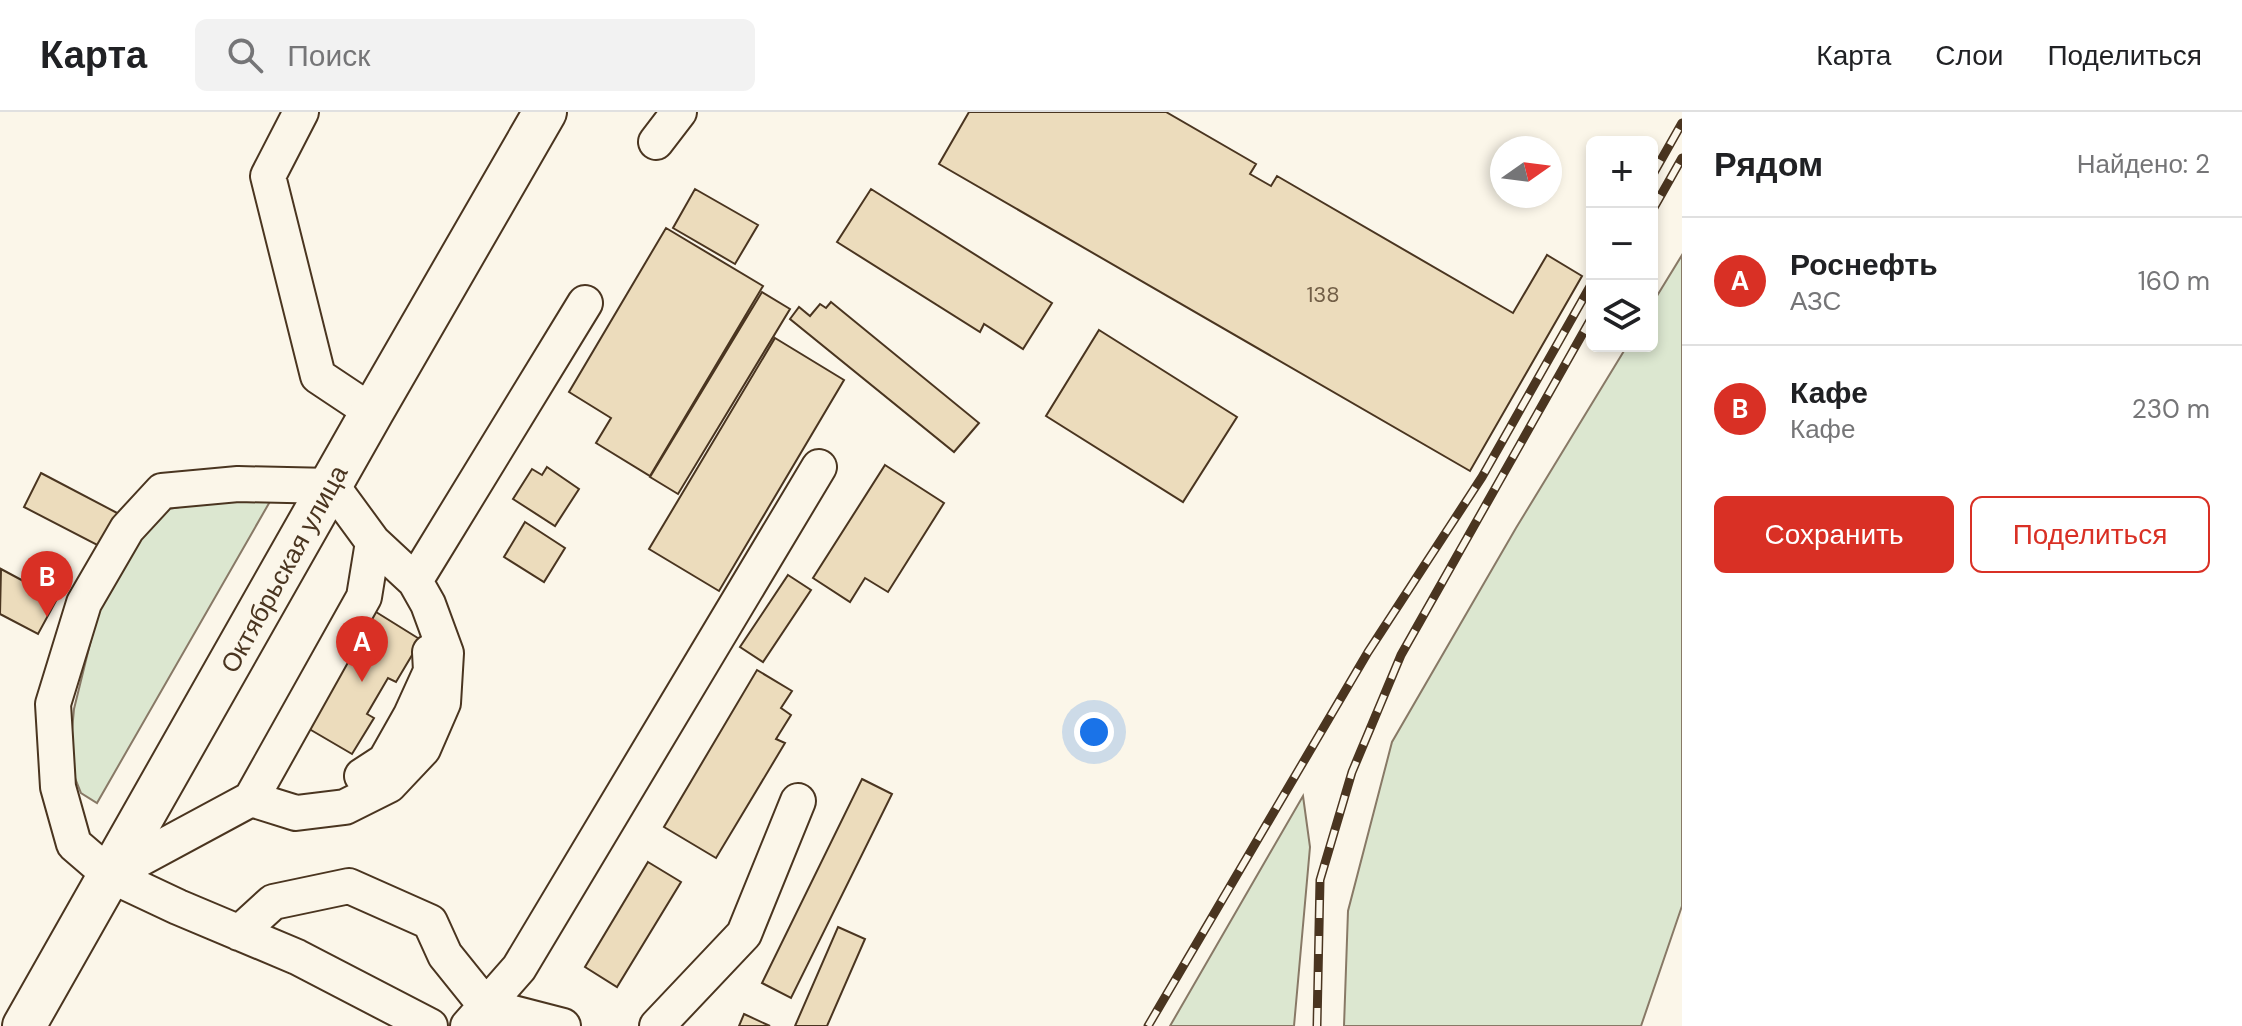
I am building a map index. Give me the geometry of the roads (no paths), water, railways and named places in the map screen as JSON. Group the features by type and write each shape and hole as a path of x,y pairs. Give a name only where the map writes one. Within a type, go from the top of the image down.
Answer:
{"main road":[{"name":"Октябрьская улица","path":"24,1026 545,112"}],"street":[{"path":"301,112 268,176 318,376 372,412"},
{"path":"656,142 679,112"},
{"path":"422,593 585,303"},
{"path":"477,1016 519,968 819,467"},
{"path":"251,799 296,813 345,807 389,785 423,749 443,703 446,653 422,593 373,542 332,486 238,484 162,491 127,529 84,603 53,704 58,787 74,844 110,875 297,957 430,1026"},
{"path":"110,875 251,799 364,597 373,542"},
{"path":"657,1026 744,934 798,801"},
{"path":"239,933 273,902 349,886 430,922 477,1016"},
{"path":"477,1016 563,1026"}],"railway":[{"path":"1658,165 1682,123"},
{"path":"1654,208 1682,158"},
{"path":"1148,1026 1368,652 1482,477 1586,294"},
{"path":"1317,1026 1320,880 1352,772 1401,655 1586,328"}],"place":[{"name":"Кафе","path":"47,617"},
{"name":"Роснефть","path":"362,682"}]}
